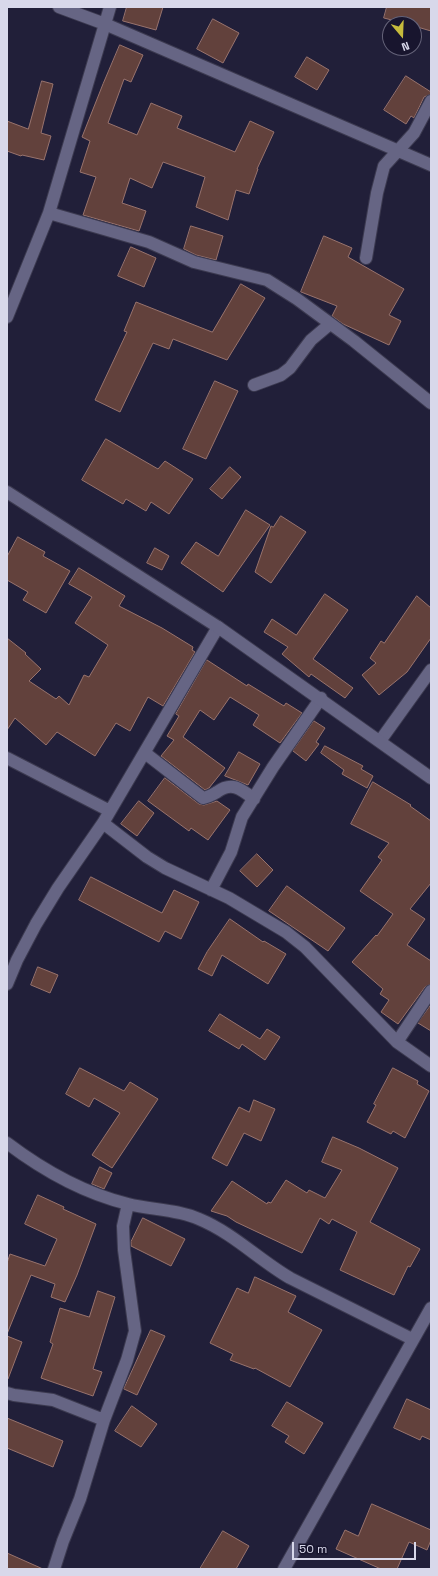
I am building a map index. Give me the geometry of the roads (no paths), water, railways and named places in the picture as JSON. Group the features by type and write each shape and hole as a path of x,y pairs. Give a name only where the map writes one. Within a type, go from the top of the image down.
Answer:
{"street":[{"path":"59,7 104,24 431,165"},
{"path":"7,317 49,213 110,7"},
{"path":"366,258 377,193 384,166 414,133 431,102"},
{"path":"49,213 149,242 194,262 267,280 297,298 431,403"},
{"path":"254,385 281,375 290,368 311,340 330,324"},
{"path":"7,492 218,627 321,698 431,778"},
{"path":"7,984 17,960 36,924 58,888 103,823 218,627"},
{"path":"380,741 431,670"},
{"path":"211,890 231,852 242,817 273,767 321,698"},
{"path":"145,753 203,798 210,797 224,787 232,785 243,790 254,799"},
{"path":"7,758 110,811"},
{"path":"103,823 147,857 165,868 229,898 286,932 305,946 397,1042 431,1066"},
{"path":"397,1042 431,991"},
{"path":"7,1143 53,1175 83,1190 128,1204 165,1209 198,1218 224,1231 276,1270 290,1278 412,1339"},
{"path":"54,1569 63,1541 80,1499 104,1420 127,1360 135,1331 124,1250 123,1226 128,1204"},
{"path":"284,1569 298,1547 412,1339 431,1308"},
{"path":"7,1393 14,1396 53,1400 104,1420"}]}
